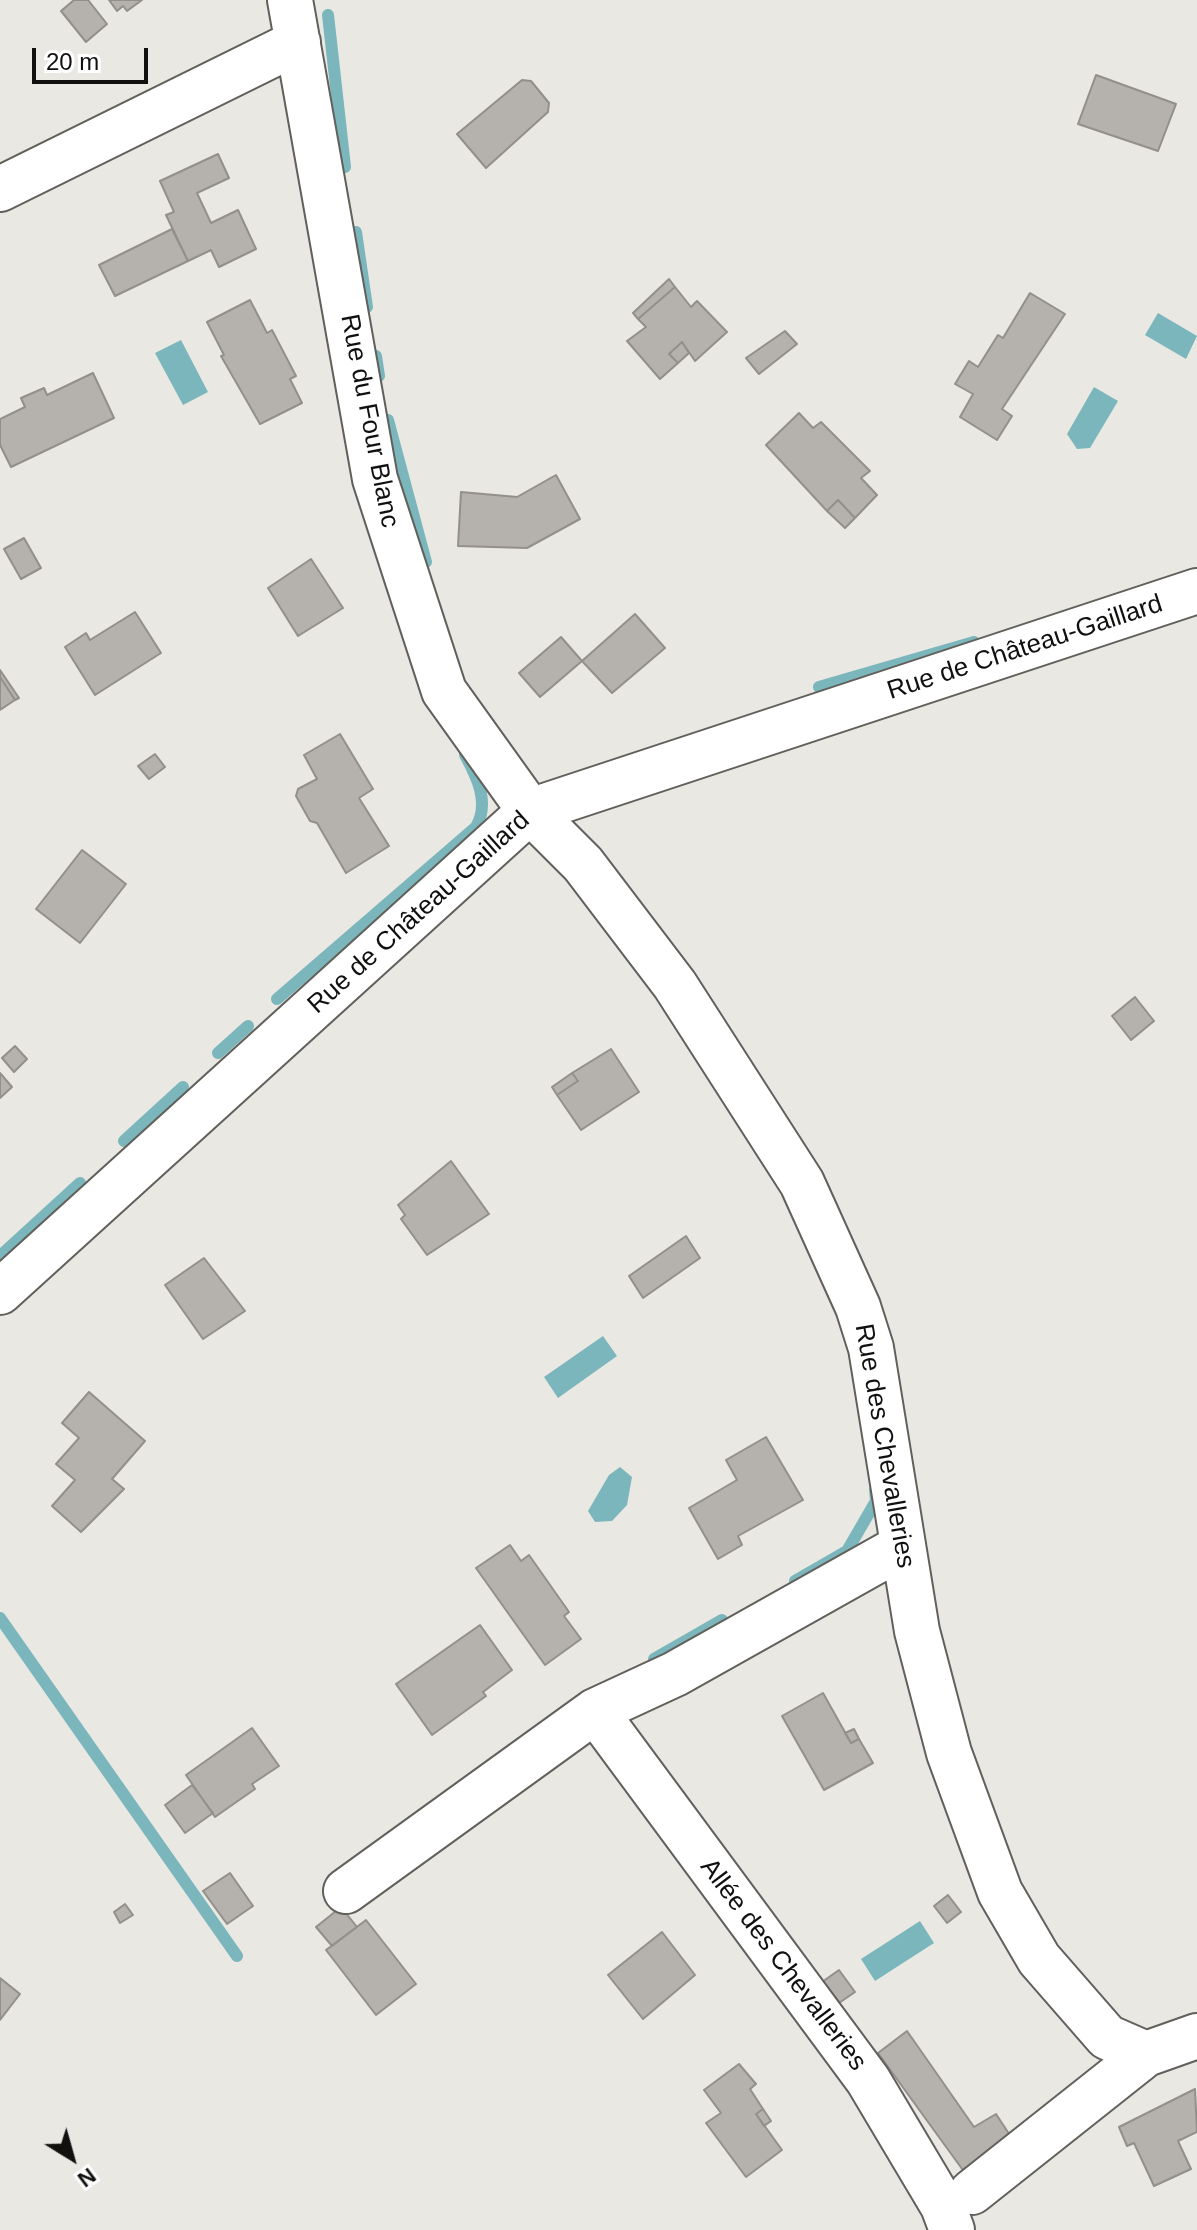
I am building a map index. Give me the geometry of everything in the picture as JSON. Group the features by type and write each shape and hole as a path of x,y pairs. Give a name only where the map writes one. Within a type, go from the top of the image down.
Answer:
{"street":[{"name":"Rue du Four Blanc","path":"290,0 375,479 444,691 530,811"},
{"path":"0,189 298,42"},
{"name":"Rue de Château-Gaillard","path":"0,1292 530,811 1197,591"},
{"name":"Rue des Chevalleries","path":"530,811 583,864 659,963 736,1075 802,1183 858,1307 871,1348 917,1631 949,1753 1000,1892 1039,1959 1107,2037 1146,2054"},
{"path":"346,1891 595,1711 675,1674 903,1546"},
{"name":"Allée des Chevalleries","path":"595,1711 868,2080 943,2206 952,2230"},
{"path":"972,2192 1146,2054 1197,2036"}],"water":[{"path":"1158,313 1197,336 1186,359 1145,335"},
{"path":"181,340 208,392 183,405 155,353"},
{"path":"1094,387 1118,401 1090,448 1077,449 1067,434"},
{"path":"603,1336 617,1356 558,1398 544,1377"},
{"path":"620,1467 632,1477 627,1505 612,1521 595,1522 588,1511 609,1475"},
{"path":"920,1921 934,1943 875,1981 861,1959"}],"building":[{"path":"74,0 88,0 107,24 86,42 61,11"},
{"path":"109,0 142,0 127,11 123,6 117,11"},
{"path":"1096,75 1176,104 1158,151 1078,124"},
{"path":"522,80 531,81 549,103 548,112 486,168 457,134"},
{"path":"218,154 229,178 197,193 211,223 238,210 256,249 219,267 211,250 188,261 166,215 174,212 160,181"},
{"path":"172,229 188,261 115,296 99,265"},
{"path":"669,279 675,287 638,319 633,313"},
{"path":"675,287 691,307 697,301 727,332 695,361 682,342 669,354 678,363 660,379 627,341 646,327 638,319"},
{"path":"1030,293 1065,314 1002,409 1012,416 997,440 960,417 973,394 955,384 969,361 978,367 998,335 1003,338"},
{"path":"250,300 267,333 272,330 296,376 290,379 302,403 260,424 221,356 224,355 207,322"},
{"path":"785,331 797,344 759,374 746,358"},
{"path":"682,342 689,353 678,363 669,354"},
{"path":"93,373 114,418 11,467 0,445 0,419 25,407 21,398 44,388 47,395"},
{"path":"799,413 813,428 821,422 870,471 861,478 877,495 855,518 838,500 827,511 766,445"},
{"path":"556,475 580,519 527,548 458,546 461,492 517,497"},
{"path":"838,500 855,518 845,528 827,511"},
{"path":"24,538 41,568 21,579 4,549"},
{"path":"311,559 343,608 298,636 268,588"},
{"path":"135,612 161,653 95,695 65,647 86,633 90,640"},
{"path":"635,614 665,648 612,693 582,661"},
{"path":"561,637 582,661 540,697 519,673"},
{"path":"0,670 19,698 15,700 0,677"},
{"path":"0,677 15,700 0,710"},
{"path":"340,734 373,789 359,798 389,846 346,873 317,823 310,821 296,796 298,789 317,779 304,755"},
{"path":"155,754 165,767 149,779 138,766"},
{"path":"82,850 126,884 80,943 36,909"},
{"path":"1135,997 1154,1021 1131,1040 1112,1016"},
{"path":"15,1046 27,1059 14,1072 2,1058"},
{"path":"611,1049 639,1092 581,1130 557,1095 578,1081 572,1073"},
{"path":"0,1073 12,1087 0,1098"},
{"path":"572,1073 578,1081 557,1095 552,1087"},
{"path":"451,1161 489,1214 427,1255 401,1219 405,1215 398,1205"},
{"path":"686,1236 700,1258 643,1298 629,1276"},
{"path":"204,1258 245,1311 203,1339 165,1285"},
{"path":"89,1392 145,1441 112,1479 124,1489 81,1532 52,1506 75,1480 56,1464 79,1438 62,1423"},
{"path":"766,1437 803,1500 738,1536 742,1545 718,1559 689,1508 737,1480 726,1460"},
{"path":"510,1545 521,1561 529,1555 569,1612 564,1616 581,1639 545,1665 476,1568"},
{"path":"480,1625 512,1670 483,1692 486,1696 432,1735 396,1684"},
{"path":"823,1693 851,1743 859,1739 873,1763 824,1790 782,1716"},
{"path":"252,1728 279,1766 252,1784 255,1789 215,1817 186,1775"},
{"path":"854,1729 859,1739 851,1743 845,1733"},
{"path":"192,1785 213,1813 185,1833 165,1805"},
{"path":"230,1873 253,1906 227,1924 203,1891"},
{"path":"948,1895 961,1912 947,1923 934,1906"},
{"path":"125,1904 133,1915 120,1923 114,1912"},
{"path":"341,1907 357,1927 332,1946 316,1927"},
{"path":"366,1920 416,1984 376,2015 326,1950"},
{"path":"662,1932 695,1975 643,2019 608,1975"},
{"path":"839,1970 855,1992 839,2003 822,1982"},
{"path":"0,1978 20,1994 0,2020"},
{"path":"907,2031 974,2127 996,2114 1015,2143 965,2173 878,2053"},
{"path":"739,2064 756,2084 750,2089 763,2109 756,2114 782,2150 746,2177 706,2123 721,2113 704,2090"},
{"path":"1195,2089 1197,2132 1178,2141 1191,2169 1154,2186 1134,2143 1127,2146 1119,2127"},
{"path":"763,2109 771,2121 764,2126 756,2114"}],"waterway":[{"path":"328,15 345,167"},
{"path":"356,232 367,307"},
{"path":"376,356 379,376"},
{"path":"388,420 426,562"},
{"path":"819,687 974,642"},
{"path":"277,999 476,827 482,799 465,755"},
{"path":"218,1053 248,1026"},
{"path":"124,1141 183,1087"},
{"path":"0,1256 80,1183"},
{"path":"795,1581 847,1551 876,1501 875,1490"},
{"path":"0,1618 237,1956"},
{"path":"654,1659 722,1620"}]}
